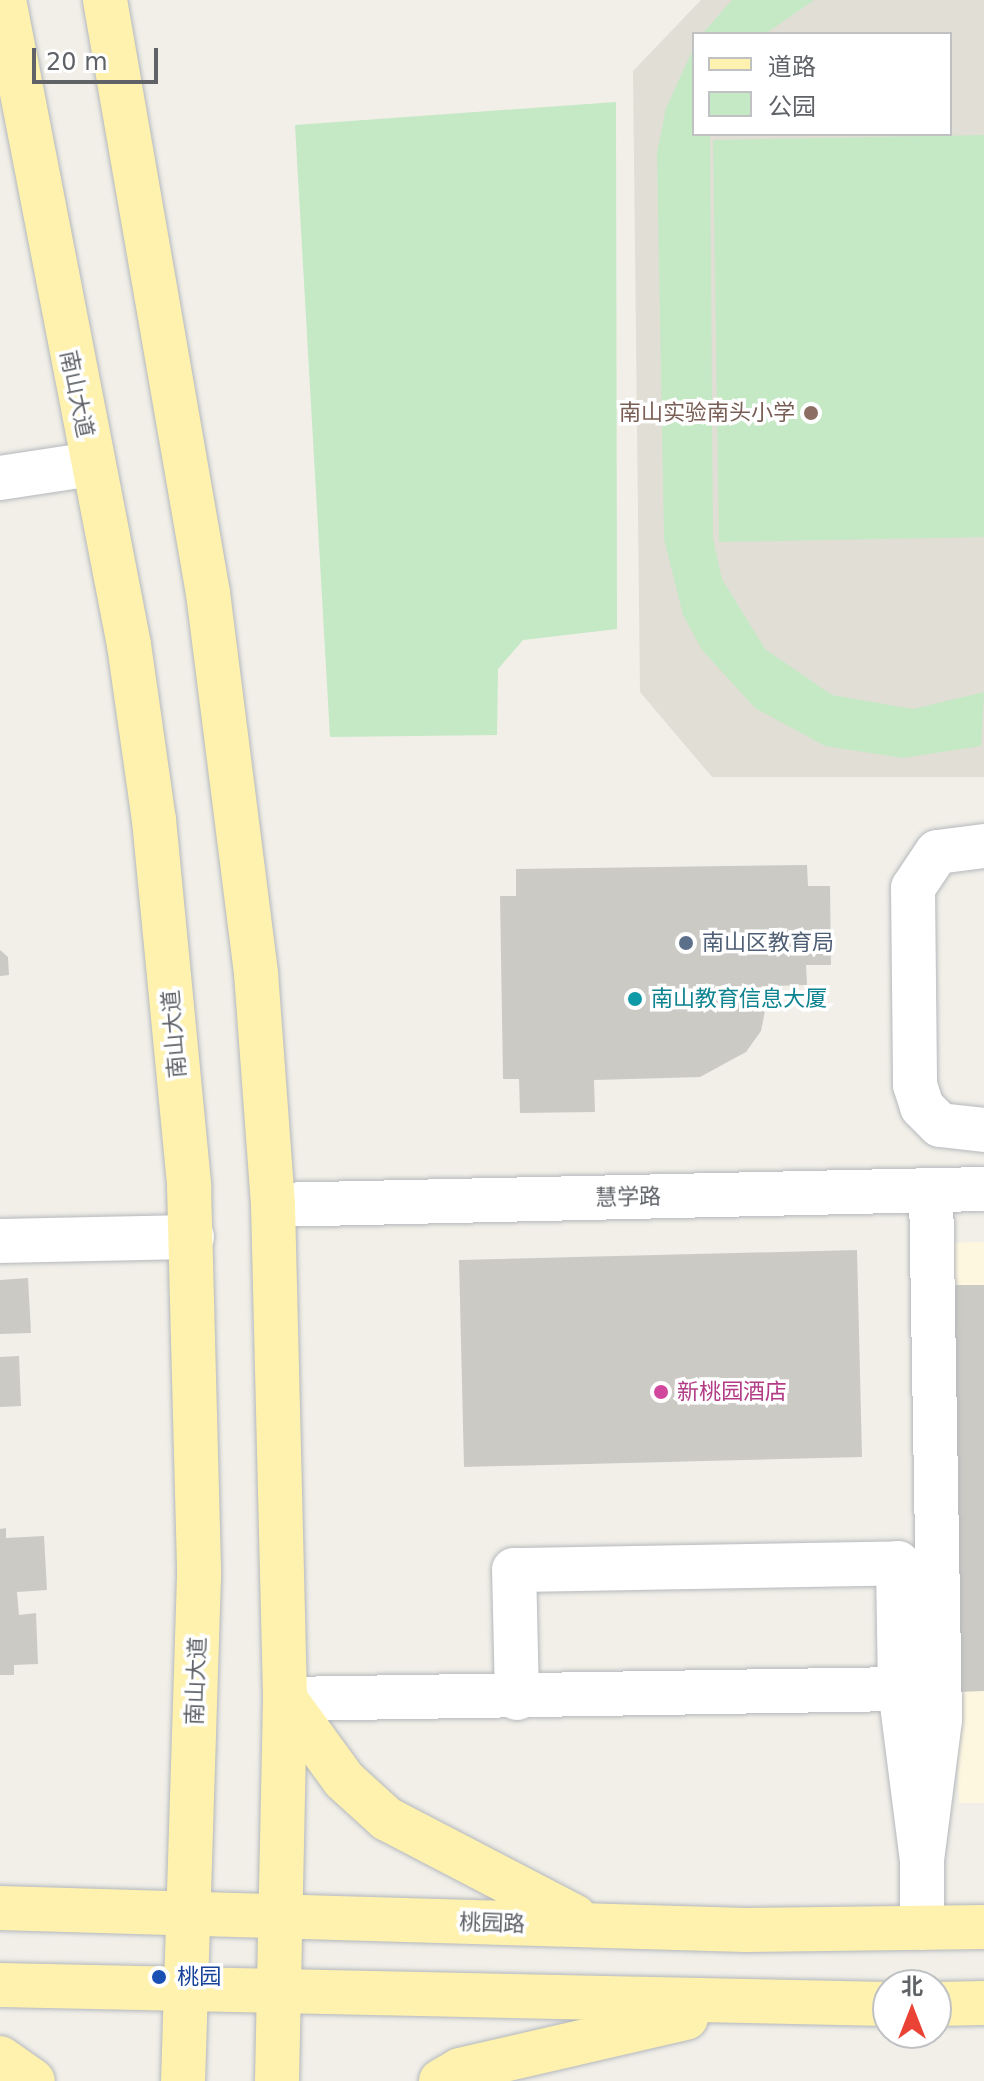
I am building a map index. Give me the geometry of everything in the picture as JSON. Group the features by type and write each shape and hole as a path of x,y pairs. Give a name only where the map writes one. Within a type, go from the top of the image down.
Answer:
{"main road":[{"name":"南山大道","path":"4,0 92,464 154,820 192,1237 199,1576 183,2081"},
{"path":"105,0 210,609 256,973 273,1205 285,1699 277,2081"},
{"path":"285,1699 344,1780 387,1819 591,1925"},
{"name":"桃园路","path":"0,1908 591,1925 984,1927"},
{"path":"0,1985 872,2004"},
{"path":"441,2081 460,2070 754,2003"},
{"path":"952,2004 984,2003"},
{"path":"0,2058 33,2081"}],"street":[{"path":"0,478 92,464"},
{"path":"984,846 937,852 913,888 918,1096 940,1125 984,1130"},
{"name":"慧学路","path":"273,1205 984,1189"},
{"path":"922,1928 922,1860 940,1720 931,1191"},
{"path":"0,1241 192,1237"},
{"path":"517,1698 514,1570 898,1563 900,1689 922,1860"},
{"path":"285,1699 517,1698 900,1689"}],"shaded area":[{"name":"南山实验南头小学","path":"701,0 984,0 984,777 712,777 640,692 633,71"},
{"path":"984,1242 984,1803 959,1803 947,1243"}],"green space":[{"path":"732,0 814,0 768,32 704,32"},
{"path":"692,51 692,136 710,136 713,538 722,579 765,649 832,695 913,709 984,692 981,746 903,758 825,746 755,708 702,650 683,615 664,539 657,153 666,108"},
{"path":"616,102 617,629 523,640 498,669 497,735 330,737 295,125"},
{"path":"984,135 984,537 719,542 713,140"}],"building":[{"name":"南山教育信息大厦","path":"807,865 808,886 830,886 831,965 806,965 807,985 770,986 761,1031 746,1052 700,1077 594,1080 595,1112 520,1113 519,1079 503,1079 500,896 516,896 516,869"},
{"path":"0,950 8,957 9,975 0,976"},
{"name":"新桃园酒店","path":"857,1250 862,1457 464,1467 459,1260"},
{"path":"28,1278 31,1333 0,1334 0,1280"},
{"path":"951,1285 984,1285 984,1691 959,1692"},
{"path":"19,1356 21,1406 0,1407 0,1357"},
{"path":"6,1528 6,1538 44,1536 47,1590 17,1592 19,1615 36,1613 38,1664 14,1665 14,1675 0,1675 0,1529"}],"place":[{"name":"南山实验南头小学","path":"811,413"},
{"name":"南山区教育局","path":"686,943"},
{"name":"南山教育信息大厦","path":"635,999"},
{"name":"新桃园酒店","path":"661,1392"},
{"name":"桃园","path":"159,1977"}]}
